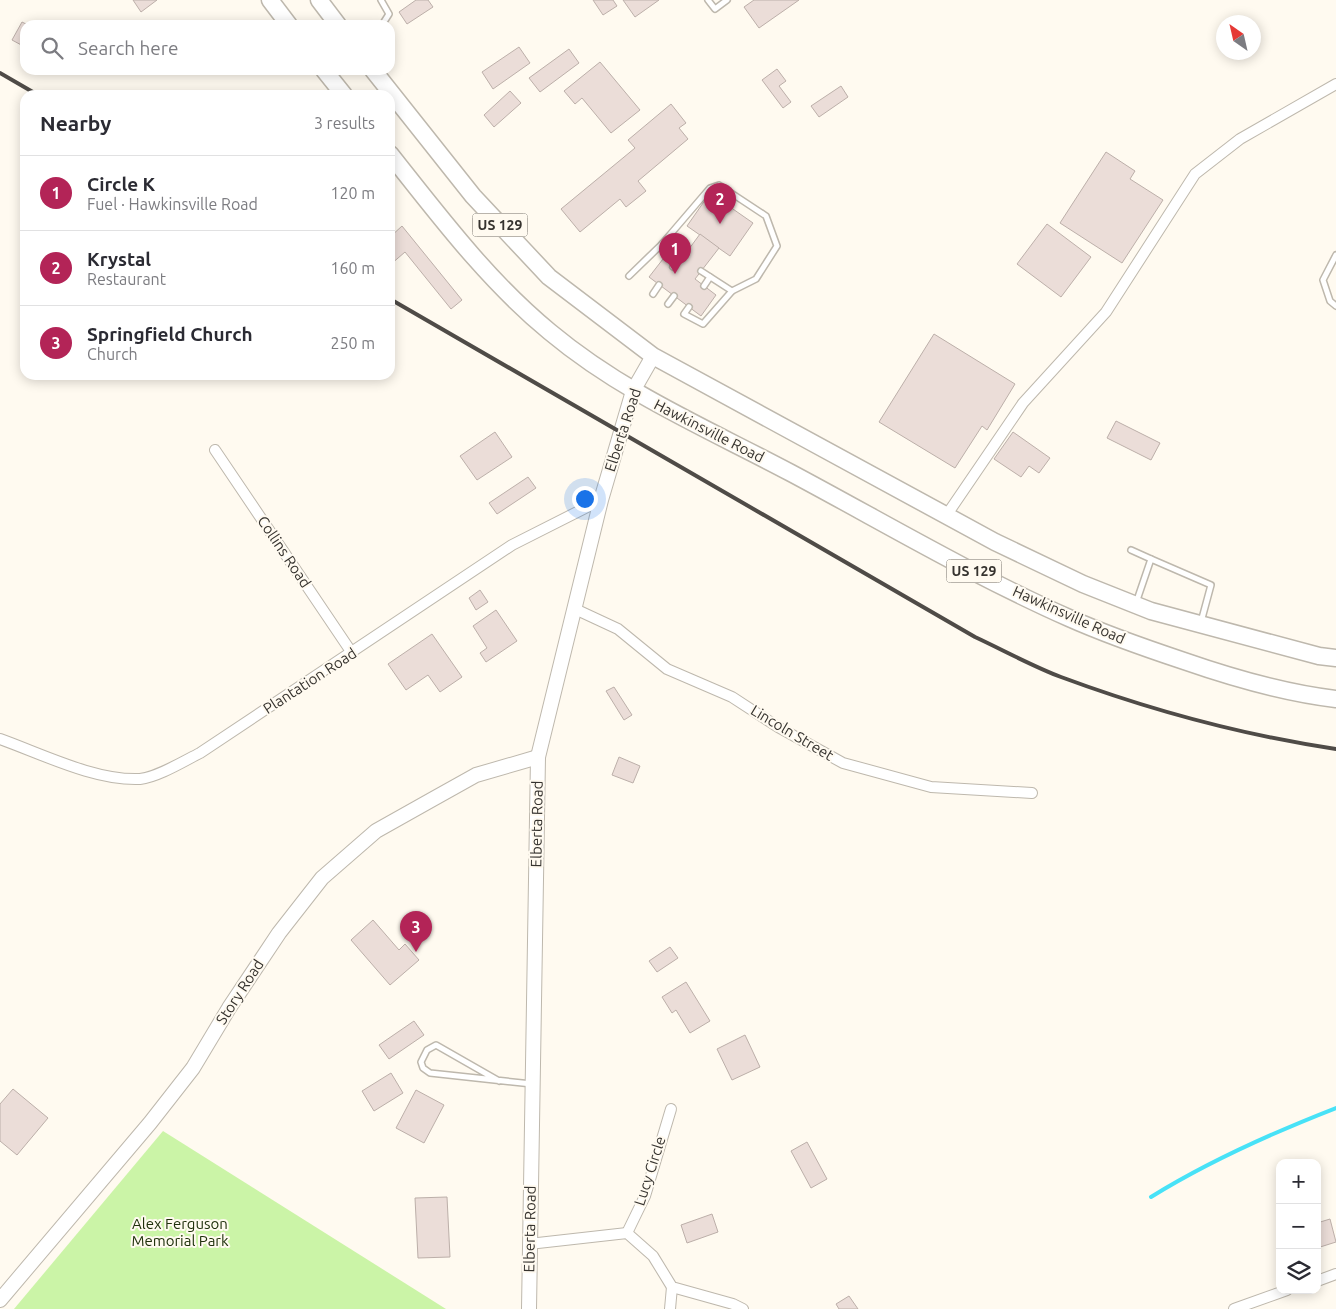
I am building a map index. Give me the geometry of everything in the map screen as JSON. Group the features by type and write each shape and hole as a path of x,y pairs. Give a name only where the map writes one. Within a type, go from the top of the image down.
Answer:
{"main road":[{"path":"270,0 285,20"},
{"path":"319,0 334,20"},
{"path":"328,75 340,90"},
{"name":"US 129","path":"377,75 389,90"},
{"name":"US 129","path":"395,98 473,196 549,277 653,356 995,542 1083,584 1136,605 1201,625 1319,656 1336,658"},
{"name":"US 129","path":"395,160 463,246 521,307 589,363 633,391"},
{"name":"Hawkinsville Road","path":"633,391 1068,618 1125,641 1236,679 1336,699"}],"street":[{"path":"946,516 1023,403 1106,312 1195,174 1240,139 1336,84"},
{"name":"Elberta Road","path":"529,1309 538,757 601,500 633,391 653,356"},
{"name":"Collins Road","path":"215,450 352,653"},
{"name":"Plantation Road","path":"0,739 102,776 141,779 175,766 200,753 512,545 601,500"},
{"name":"Lincoln Street","path":"575,609 618,629 667,669 732,697 778,727 843,763 931,788 1032,794"},
{"name":"Story Road","path":"0,1300 150,1123 193,1068 228,1008 279,933 322,878 376,831 433,798 476,775 538,757"},
{"name":"Lucy Circle","path":"627,1233 645,1196 671,1108"},
{"path":"530,1244 627,1233 653,1256 672,1287 670,1309"},
{"path":"1321,1279 1336,1274"},
{"path":"672,1287 733,1304 743,1309"},
{"path":"1234,1309 1247,1307 1278,1294"}],"lane":[{"path":"381,0 389,14 388,20"},
{"path":"708,0 715,8 727,0"},
{"path":"629,276 662,244 699,199 710,188 719,185 766,216 777,246 756,280 732,291 703,324 684,314 689,307"},
{"path":"662,244 682,257 673,267"},
{"path":"1336,255 1323,280 1330,301 1336,306"},
{"path":"701,271 732,291"},
{"path":"704,286 710,277"},
{"path":"653,294 660,285"},
{"path":"668,304 674,296"},
{"path":"1131,550 1211,585 1201,625"},
{"path":"1136,605 1151,559"},
{"path":"499,1082 436,1045 427,1050 421,1062 423,1068 430,1073 499,1082 532,1084"}],"green space":[{"name":"Alex Ferguson Memorial Park","path":"163,1131 446,1309 14,1309"}],"building":[{"path":"133,0 157,0 141,12"},
{"path":"416,0 428,0 433,7 407,24 399,12"},
{"path":"593,0 613,0 617,6 603,15"},
{"path":"623,0 659,0 635,17"},
{"path":"754,0 799,0 759,28 744,7"},
{"path":"20,26 20,44 12,40"},
{"path":"519,47 530,63 493,89 482,72"},
{"path":"569,49 579,63 540,92 529,78"},
{"path":"600,62 640,110 611,133 582,98 575,104 564,91"},
{"path":"777,69 786,81 779,86 791,102 783,108 762,80"},
{"path":"841,86 848,97 819,117 811,106"},
{"path":"510,91 521,103 494,127 484,115"},
{"path":"671,104 686,123 679,128 688,139 638,181 646,191 626,207 620,199 580,232 561,209 635,148 628,140"},
{"path":"1106,152 1135,171 1130,179 1163,200 1122,263 1060,223"},
{"path":"710,193 753,223 730,256 687,226"},
{"path":"1047,224 1091,257 1061,297 1017,264"},
{"path":"402,226 462,300 451,309 405,252 395,261 395,232"},
{"path":"700,234 719,248 695,279 716,295 701,316 649,277 663,259 675,268"},
{"path":"934,334 1015,384 987,430 982,426 955,468 879,422"},
{"path":"1116,421 1160,443 1151,460 1107,438"},
{"path":"495,432 512,457 477,480 460,456"},
{"path":"1013,432 1050,458 1039,473 1029,466 1021,477 994,459"},
{"path":"528,477 536,488 497,514 489,503"},
{"path":"480,590 488,602 476,610 469,598"},
{"path":"496,610 517,641 486,662 480,653 487,648 473,626"},
{"path":"432,634 462,677 440,692 428,675 406,690 388,664"},
{"path":"614,687 632,715 624,720 606,691"},
{"path":"619,757 640,766 633,783 612,775"},
{"path":"373,920 399,950 405,944 419,960 390,985 351,940"},
{"path":"670,947 678,958 657,972 649,961"},
{"path":"686,982 710,1021 690,1033 676,1010 672,1013 662,997"},
{"path":"414,1021 424,1035 389,1059 379,1045"},
{"path":"745,1035 760,1067 732,1080 717,1049"},
{"path":"391,1073 403,1093 374,1111 362,1091"},
{"path":"13,1089 48,1118 17,1155 0,1141 0,1104"},
{"path":"416,1090 444,1105 424,1143 396,1128"},
{"path":"807,1142 827,1179 811,1188 791,1151"},
{"path":"447,1197 450,1257 418,1258 415,1198"},
{"path":"712,1214 718,1232 687,1243 681,1225"},
{"path":"1330,1219 1336,1242 1321,1247 1321,1222"},
{"path":"849,1296 858,1309 839,1309 836,1304"}],"waterway":[{"path":"1151,1197 1195,1171 1241,1148 1336,1108"}],"railway":[{"path":"0,73 29,90"},
{"path":"395,302 975,637 1028,663 1061,677 1162,711 1231,729 1336,749"}],"place":[{"name":"Krystal","path":"720,224"},
{"name":"Circle K","path":"675,274"},
{"name":"Springfield Church","path":"416,952"}]}
